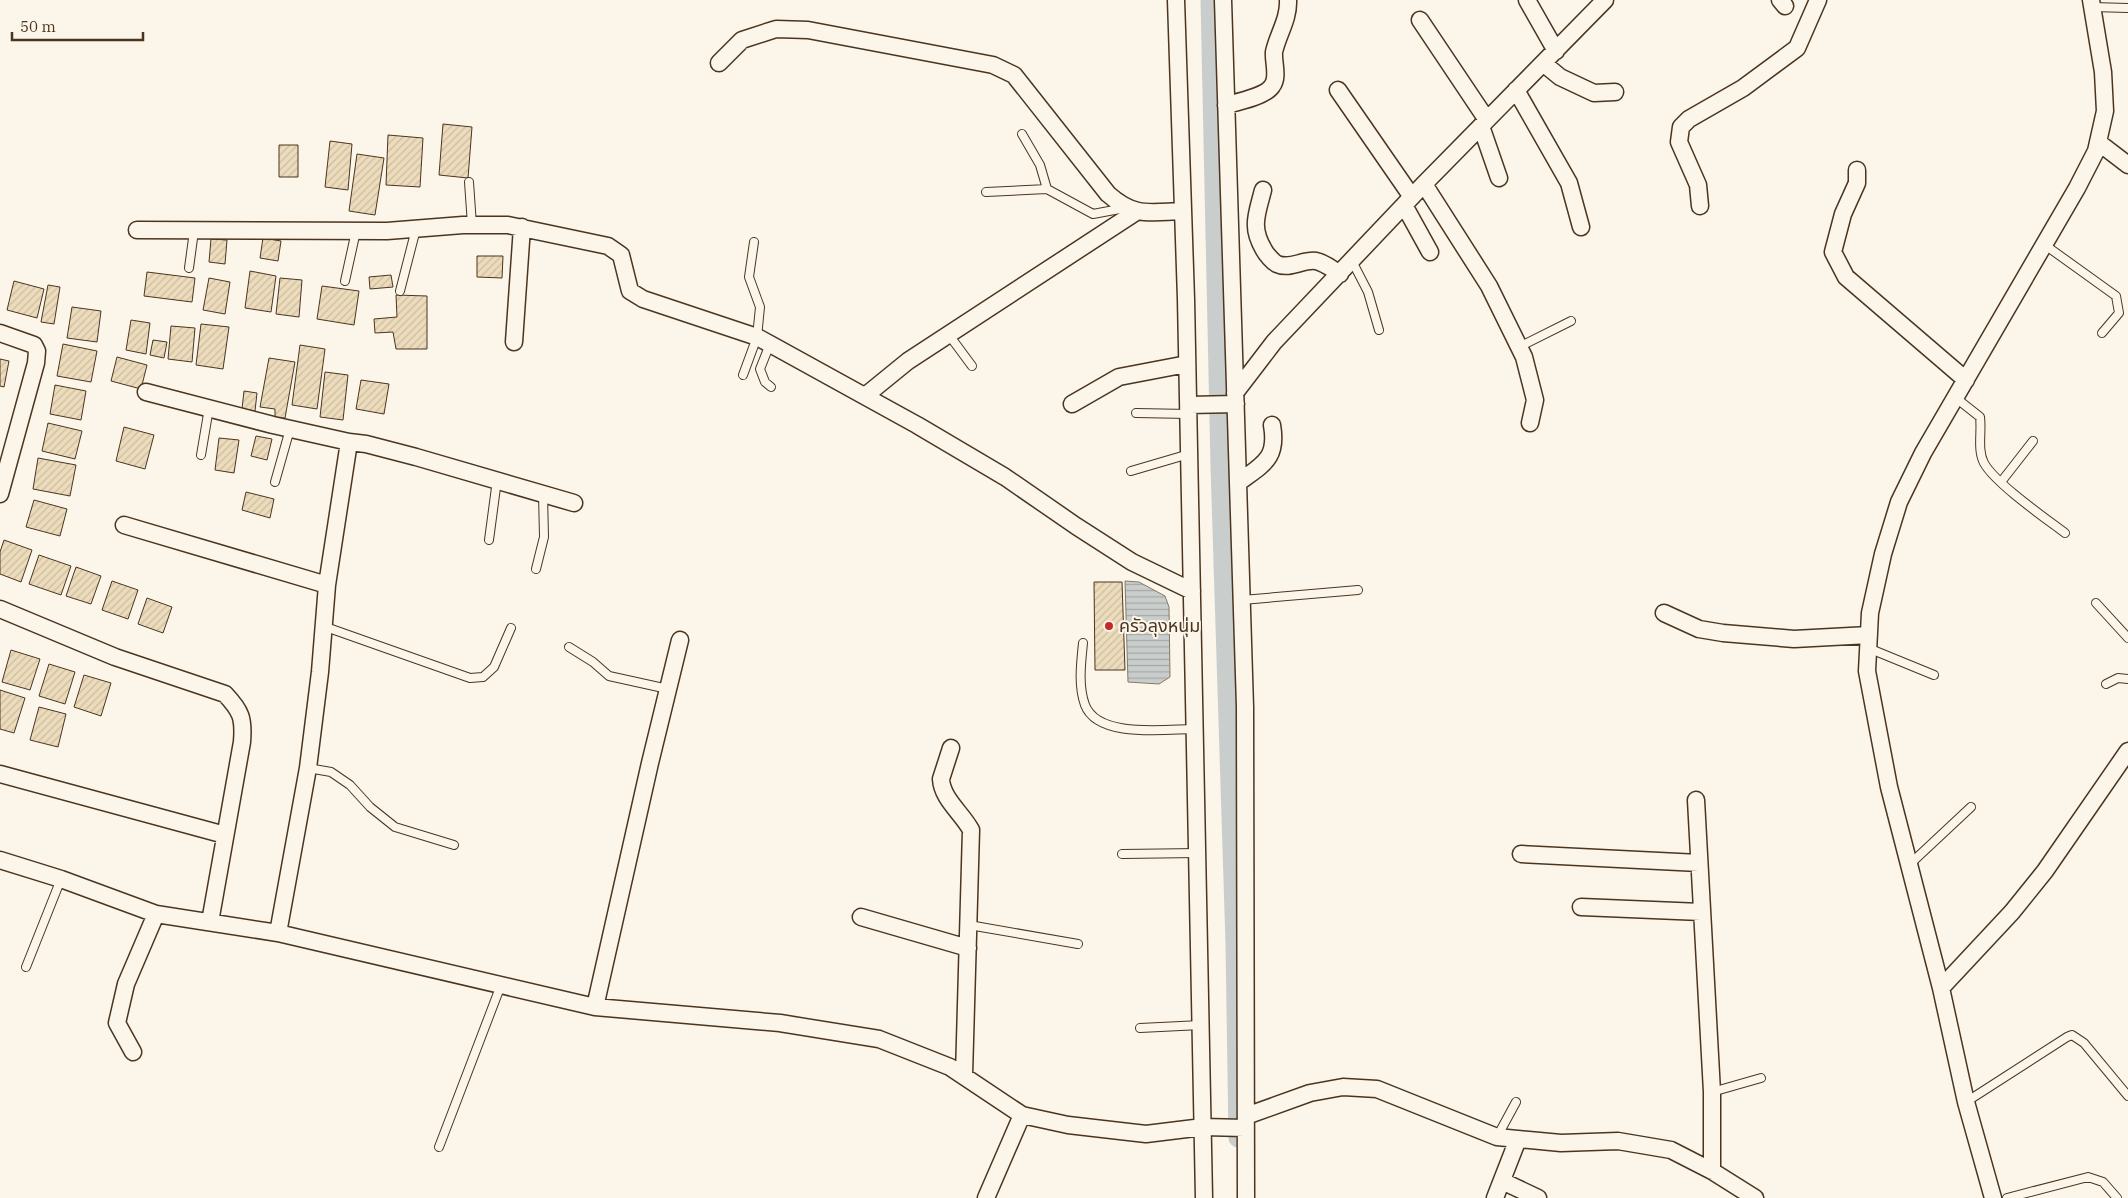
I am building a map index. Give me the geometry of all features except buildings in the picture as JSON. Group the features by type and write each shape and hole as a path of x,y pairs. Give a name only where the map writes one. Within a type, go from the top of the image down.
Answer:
{"street":[{"path":"1176,0 1188,364 1192,408 1189,454 1201,1025 1207,1127 1204,1198"},
{"path":"1223,0 1231,401 1238,484 1245,707 1244,1123 1246,1198"},
{"path":"1226,105 1262,94 1272,86 1275,77 1274,53 1288,12 1288,0"},
{"path":"1527,0 1556,50"},
{"path":"1192,408 1231,401 1274,342 1424,184 1605,0"},
{"path":"1700,206 1698,185 1679,142 1681,127 1689,119 1743,88 1797,48 1818,0"},
{"path":"1993,1198 1966,1102 1941,988 1888,787 1867,671 1870,613 1883,554 1899,502 1923,453 2078,188 2096,151 2105,111 2104,82 2092,3"},
{"path":"1420,20 1484,123 1499,178"},
{"path":"719,63 742,40 776,29 808,30 993,65 1014,74 1108,194 1131,210 1183,211"},
{"path":"1543,63 1560,77 1594,93 1615,92"},
{"path":"1338,90 1408,201 1430,252"},
{"path":"1516,90 1569,183 1581,227"},
{"path":"2098,142 2128,165"},
{"path":"1857,170 1857,184 1843,214 1834,252 1846,277 1966,380"},
{"path":"1424,184 1488,286 1519,347 1531,380 1535,400 1530,424"},
{"path":"1263,190 1254,223 1257,238 1266,253 1277,264 1292,265 1314,261 1325,264 1340,274"},
{"path":"866,396 908,361 1131,210"},
{"path":"137,230 356,231 508,225 608,246 621,255 630,291 643,299 764,340 866,396 1004,478 1132,562 1192,591"},
{"path":"514,342 522,227"},
{"path":"0,333 34,345 37,352 36,363 5,459 0,494"},
{"path":"1072,404 1119,377 1188,364"},
{"path":"146,392 290,429 366,444 574,503"},
{"path":"1238,484 1263,464 1273,451 1272,425"},
{"path":"278,933 308,768 327,585 349,442"},
{"path":"124,525 327,585"},
{"path":"0,609 115,657 225,694 235,704 242,717 242,742 210,922"},
{"path":"1664,613 1699,629 1723,633 1794,639 1868,641"},
{"path":"596,1007 680,640"},
{"path":"951,748 941,784 949,800 971,830 964,1075"},
{"path":"1941,988 2012,912 2045,871 2128,752"},
{"path":"0,774 225,835"},
{"path":"1696,800 1712,1092 1712,1171"},
{"path":"1521,854 1699,863"},
{"path":"0,860 61,879 156,914 278,933 596,1007 780,1023 878,1039 950,1067 1022,1115 1068,1125 1146,1134 1244,1123 1310,1093 1343,1087 1377,1089 1497,1137 1561,1143 1618,1141 1671,1150 1712,1171 1755,1198"},
{"path":"1581,907 1701,912"},
{"path":"134,1052 117,1023 126,984 156,914"},
{"path":"861,918 968,948"},
{"path":"986,1198 1022,1115"},
{"path":"1495,1198 1518,1139"},
{"path":"1502,1181 1538,1198"}],"lane":[{"path":"2092,3 2128,8"},
{"path":"1022,134 1040,165 1047,188"},
{"path":"469,182 472,225"},
{"path":"986,192 1047,188 1093,214 1131,210"},
{"path":"400,292 416,229"},
{"path":"189,268 194,231"},
{"path":"345,281 356,231"},
{"path":"754,242 750,278 760,307 764,340 760,369 765,382 771,387"},
{"path":"2045,245 2116,296 2119,312 2102,333"},
{"path":"1352,261 1368,292 1379,330"},
{"path":"1519,347 1571,321"},
{"path":"949,335 972,366"},
{"path":"743,375 764,340"},
{"path":"1956,398 1980,417 1981,451 1984,463 2001,482 2065,533"},
{"path":"201,455 209,408"},
{"path":"1136,413 1192,408"},
{"path":"275,482 290,429"},
{"path":"2001,482 2033,441"},
{"path":"1131,471 1189,454"},
{"path":"489,540 497,480"},
{"path":"536,569 544,537 543,494"},
{"path":"1242,600 1358,590"},
{"path":"2096,603 2128,638"},
{"path":"324,626 470,678 483,677 494,667 511,628"},
{"path":"1868,641 1934,675"},
{"path":"1082,644 1080,678 1085,705 1094,719 1107,726 1127,729 1195,729"},
{"path":"569,647 593,662 608,676 668,689"},
{"path":"2106,684 2118,678 2128,679"},
{"path":"308,768 332,772 350,784 370,807 395,827 454,845"},
{"path":"1909,865 1971,807"},
{"path":"1122,854 1198,853"},
{"path":"26,967 61,879"},
{"path":"969,925 1078,944"},
{"path":"439,1147 501,985"},
{"path":"1140,1028 1201,1025"},
{"path":"1966,1102 2067,1036 2072,1035 2084,1043 2128,1096"},
{"path":"1712,1092 1761,1078"},
{"path":"1497,1137 1516,1102"},
{"path":"2007,1198 2088,1177 2103,1182 2117,1198"}],"shaded area":[{"path":"1125,581 1139,582 1165,596 1169,607 1170,677 1159,684 1128,682"}],"waterway":[{"path":"1210,0 1220,467 1235,944 1238,1138"}],"place":[{"name":"ครัวลุงหนุ่ม","path":"1109,626"}]}
